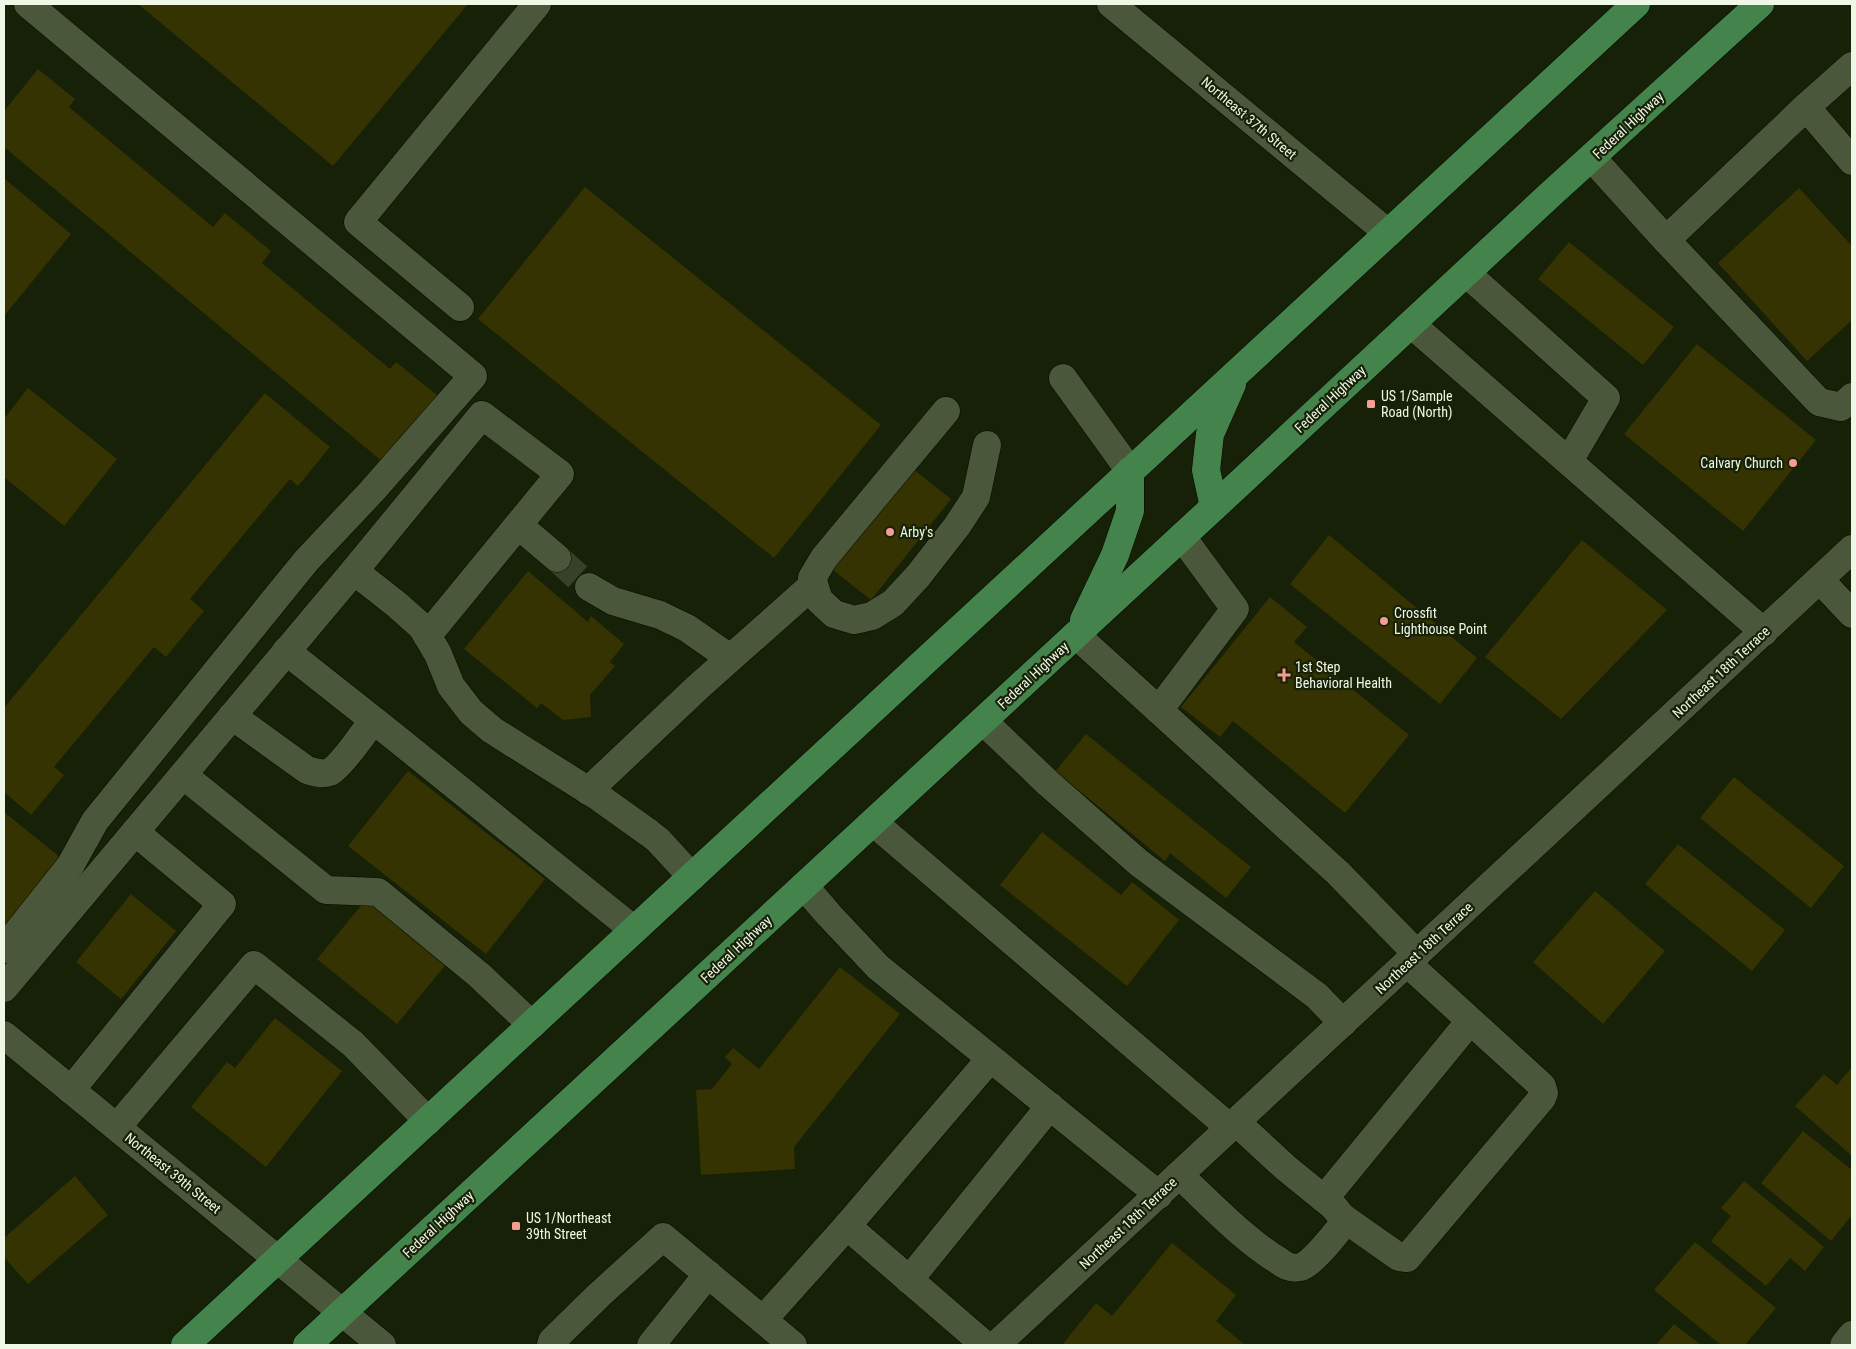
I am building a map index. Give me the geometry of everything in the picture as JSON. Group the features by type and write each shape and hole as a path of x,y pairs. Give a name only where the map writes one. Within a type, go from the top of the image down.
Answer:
{"main road":[{"path":"186,1345 1636,4"},
{"name":"Federal Highway","path":"307,1345 1214,508 1466,272 1760,4"},
{"path":"1214,508 1206,470 1210,434 1236,373"},
{"path":"1076,635 1115,556 1130,511 1130,471"}],"street":[{"path":"4,949 56,885 95,821 306,561 473,376 28,4"},
{"path":"460,307 358,222 537,4"},
{"name":"Northeast 37th Street","path":"1111,4 1388,233"},
{"path":"1666,240 1852,66"},
{"path":"1806,107 1852,162"},
{"path":"1592,158 1818,402 1841,406 1852,397"},
{"path":"1466,272 1606,398 1569,461"},
{"path":"1412,324 1764,632"},
{"path":"1063,378 1130,471"},
{"path":"946,411 824,558 812,578 819,600 834,614 854,620 872,616 893,603 918,576 957,526 976,497 987,445"},
{"path":"4,988 354,571 482,415 560,474 427,636"},
{"path":"518,525 557,558"},
{"path":"1159,710 1235,609 1182,537"},
{"name":"Northeast 18th Terrace","path":"996,1345 1852,550"},
{"path":"354,571 422,627 438,654 451,686 471,712 492,730 588,791 658,840 692,877"},
{"path":"1820,580 1852,614"},
{"path":"588,791 730,658 814,584"},
{"path":"589,587 613,602 660,615 687,628 730,658"},
{"path":"873,822 1333,1208 1399,1257 1407,1258 1542,1098 1544,1092 1542,1086 1470,1021 1412,959 1338,873 1076,635"},
{"path":"286,651 634,930"},
{"path":"232,716 307,770 319,774 329,772 338,765 373,720"},
{"path":"983,721 1049,784 1140,863 1317,996 1343,1023"},
{"path":"182,775 326,890 378,892 479,975 532,1025"},
{"path":"71,1090 222,904 135,832"},
{"path":"804,886 878,967 1159,1195"},
{"path":"117,1127 254,964 353,1044 428,1121"},
{"path":"1333,1208 1470,1021"},
{"name":"Northeast 39th Street","path":"6,1040 117,1127 382,1345"},
{"path":"763,1320 847,1226 990,1059"},
{"path":"909,1280 1050,1106"},
{"path":"1179,1176 1239,1230 1280,1262 1293,1268 1302,1266 1324,1248 1344,1223 1333,1208"},
{"path":"847,1226 985,1345"},
{"path":"551,1345 598,1295 663,1237 793,1345"},
{"path":"651,1345 708,1274"},
{"path":"1844,1345 1852,1335"}],"building":[{"path":"138,4 468,4 333,166"},
{"path":"38,69 75,99 69,107 213,227 225,213 271,251 262,263 390,369 396,362 438,396 383,462 4,147 4,111"},
{"path":"4,180 71,234 4,316"},
{"path":"585,187 881,425 774,558 478,319"},
{"path":"1799,188 1852,246 1852,320 1807,361 1718,263"},
{"path":"1569,242 1674,327 1643,365 1538,279"},
{"path":"1697,344 1816,440 1743,531 1624,434"},
{"path":"28,388 117,459 64,526 4,477 4,419"},
{"path":"265,393 330,447 298,486 290,479 190,599 204,611 166,657 154,647 54,767 64,775 31,815 4,792 4,708"},
{"name":"Arby's","path":"908,465 951,499 871,600 828,566"},
{"name":"Crossfit Lighthouse Point","path":"1329,535 1477,658 1440,704 1290,584"},
{"path":"1582,540 1667,610 1561,719 1485,657"},
{"path":"528,571 588,622 591,616 624,644 610,662 615,666 590,695 591,717 563,720 541,703 537,708 464,649"},
{"path":"1270,597 1307,627 1294,642 1409,735 1345,813 1233,721 1220,737 1181,707"},
{"path":"1086,734 1251,867 1226,898 1170,853 1165,861 1082,793 1076,801 1049,779"},
{"path":"408,771 545,879 486,954 348,846"},
{"path":"1734,777 1844,866 1811,908 1700,818"},
{"path":"4,812 61,858 6,927 4,926"},
{"path":"1042,832 1121,895 1132,882 1179,920 1127,986 1000,885"},
{"path":"1678,844 1785,930 1752,971 1645,884"},
{"path":"1595,891 1665,951 1603,1024 1533,962"},
{"path":"131,894 176,931 121,999 76,962"},
{"path":"369,896 448,962 397,1024 317,959"},
{"path":"840,967 900,1014 794,1147 795,1169 701,1175 696,1090 712,1089 732,1064 725,1057 733,1048 759,1069"},
{"path":"275,1018 342,1071 266,1167 191,1107 227,1062 235,1068"},
{"path":"1852,1067 1852,1156 1795,1106 1824,1074 1837,1085"},
{"path":"1803,1131 1852,1170 1852,1215 1831,1241 1761,1183"},
{"path":"75,1176 108,1215 28,1284 4,1257 4,1238"},
{"path":"1744,1181 1824,1247 1805,1271 1790,1258 1766,1286 1711,1241 1731,1216 1721,1208"},
{"path":"1695,1242 1776,1308 1745,1345 1721,1345 1654,1290"},
{"path":"1172,1243 1236,1295 1216,1321 1245,1345 1062,1345 1096,1303 1112,1316"},
{"path":"1674,1324 1701,1345 1656,1345"}],"tunnel":[{"path":"557,558 589,587"}],"place":[{"name":"US 1/Sample Road (North)","path":"1371,404"},
{"name":"Calvary Church","path":"1793,463"},
{"name":"Arby's","path":"890,532"},
{"name":"Crossfit Lighthouse Point","path":"1384,621"},
{"name":"1st Step Behavioral Health","path":"1284,675"},
{"name":"US 1/Northeast 39th Street","path":"516,1226"}]}
